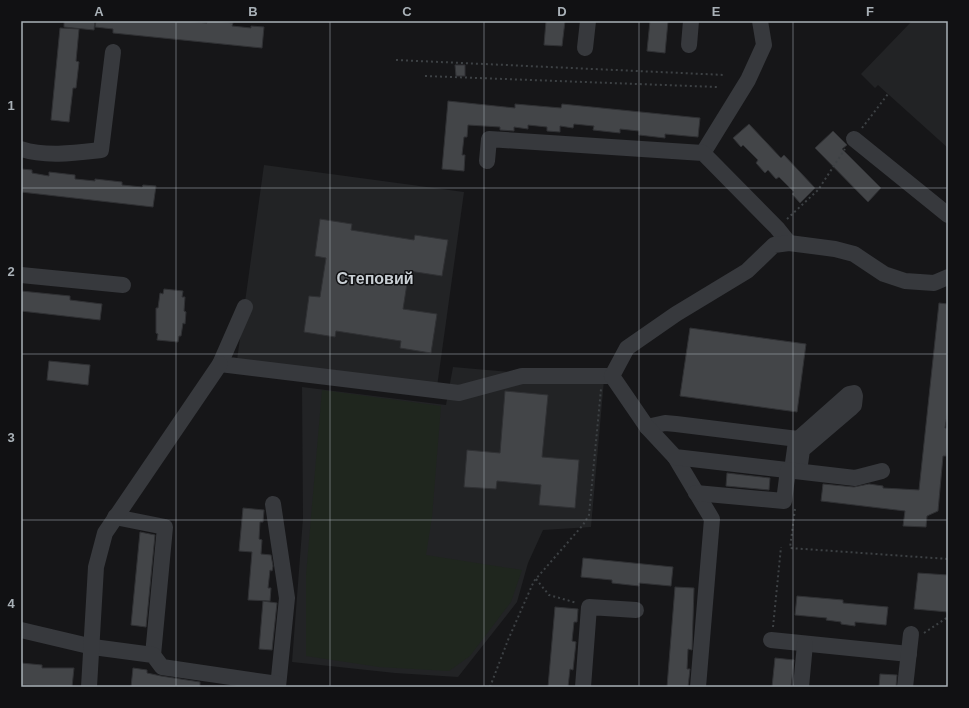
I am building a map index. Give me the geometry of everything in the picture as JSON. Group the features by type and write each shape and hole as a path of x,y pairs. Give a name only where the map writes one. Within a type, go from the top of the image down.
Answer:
{"lane":[{"path":"585,48 588,21"},
{"path":"689,45 691,21"},
{"path":"703,153 748,80 764,45 760,21"},
{"path":"21,148 29,151 66,154 101,150 113,52"},
{"path":"854,138 948,215"},
{"path":"487,161 489,139 703,153 777,228 789,243"},
{"path":"612,376 627,348 676,314 747,272 774,244 789,243 835,249 854,254 884,274 905,281 934,284 947,280"},
{"path":"21,275 123,285"},
{"path":"89,687 93,647 96,567 105,532 220,364 245,307"},
{"path":"220,364 459,393 522,376 612,376"},
{"path":"612,376 643,422 675,457 712,519 698,687"},
{"path":"643,422 666,423 806,438 793,470 784,501 696,493"},
{"path":"675,457 855,478 882,471"},
{"path":"115,517 165,527 153,655 162,667 278,686 287,598 273,504"},
{"path":"583,687 589,607 636,610"},
{"path":"21,630 93,647 153,655"},
{"path":"771,640 805,644 910,643 905,687"},
{"path":"801,687 805,644"}],"path":[{"path":"396,60 725,75"},
{"path":"425,76 718,87"},
{"path":"777,228 818,190 843,151 888,94"},
{"path":"490,687 508,640 536,579 583,525 589,515 601,386 612,376"},
{"path":"771,640 781,547"},
{"path":"790,548 948,559"},
{"path":"536,579 549,595 589,607"},
{"path":"910,643 948,617"}],"shaded area":[{"path":"912,21 948,21 948,148 878,85 875,88 861,74"},
{"path":"264,165 464,192 437,387 237,360"},
{"path":"453,367 604,380 591,527 543,530 528,563 517,602 458,677 395,673 292,662 303,518 302,387 446,405"},
{"path":"322,390 441,406 432,517 426,555 522,570 511,602 470,656 449,671 379,667 306,656 306,575"}],"building":[{"path":"64,21 95,21 94,30 64,27"},
{"path":"96,21 185,21 207,23 207,21 213,21 233,23 232,26 251,28 251,26 264,27 262,48 113,33 113,29 95,27"},
{"path":"546,21 565,21 562,46 544,45"},
{"path":"650,21 668,21 665,53 647,51"},
{"path":"60,28 79,29 76,61 79,62 76,88 73,88 69,122 51,120"},
{"path":"455,65 465,65 465,76 456,76"},
{"path":"448,101 515,108 515,104 561,108 562,104 700,118 698,137 665,134 665,138 639,135 639,131 620,129 620,133 593,130 594,126 574,124 573,128 560,126 560,132 547,131 547,127 528,125 528,129 514,127 514,131 500,130 500,127 468,125 467,137 464,137 462,155 465,155 464,171 442,169"},
{"path":"749,124 781,158 784,155 815,188 800,203 792,194 794,192 779,177 776,179 768,170 765,173 756,163 758,160 743,145 741,147 733,138"},
{"path":"833,131 847,145 842,149 881,188 868,202 815,148"},
{"path":"21,169 32,170 32,173 49,176 49,172 75,175 75,179 95,181 95,179 122,182 122,185 142,187 143,185 156,186 153,207 21,192"},
{"path":"320,219 352,224 351,230 414,240 415,235 448,240 442,276 409,271 403,309 437,314 431,353 400,348 401,341 336,331 335,337 304,332 309,296 320,297 326,258 315,256"},
{"path":"164,289 183,291 182,297 185,297 185,324 183,323 181,336 179,336 178,342 157,340 156,308 158,308 160,293 163,294"},
{"path":"21,291 70,296 70,300 102,304 100,320 21,311"},
{"path":"939,303 948,304 948,409 945,428 948,428 948,439 946,456 943,456 938,511 927,516 926,527 903,526 905,511 821,501 823,484 854,487 869,484 883,486 883,488 919,490"},
{"path":"690,328 806,344 797,412 680,396"},
{"path":"49,361 90,365 88,385 47,380"},
{"path":"505,391 548,395 542,457 579,460 575,508 539,505 541,485 497,481 496,489 464,487 467,450 500,453"},
{"path":"727,473 770,478 769,490 726,486"},
{"path":"243,508 264,510 263,522 260,522 259,539 262,540 261,554 271,555 273,566 272,571 270,570 268,588 271,588 270,601 248,600 252,552 239,551"},
{"path":"140,532 155,535 146,627 131,625"},
{"path":"583,558 673,567 671,586 639,583 639,586 612,583 612,580 581,577"},
{"path":"918,573 948,575 948,612 914,609"},
{"path":"675,587 694,588 692,650 688,649 687,669 690,669 688,687 667,687"},
{"path":"797,596 843,600 843,603 888,607 886,625 855,622 855,626 826,620 827,618 795,615"},
{"path":"263,601 277,603 272,650 259,649"},
{"path":"555,607 578,609 577,622 574,622 572,641 576,642 573,670 570,669 568,687 548,687"},
{"path":"775,658 794,660 791,687 772,687"},
{"path":"21,663 42,665 42,668 74,668 72,687 21,685"},
{"path":"133,668 147,670 147,673 161,676 200,682 200,687 131,687"},
{"path":"880,674 897,675 896,687 879,687"}],"district":[{"name":"Степовий","path":"375,278"}]}
